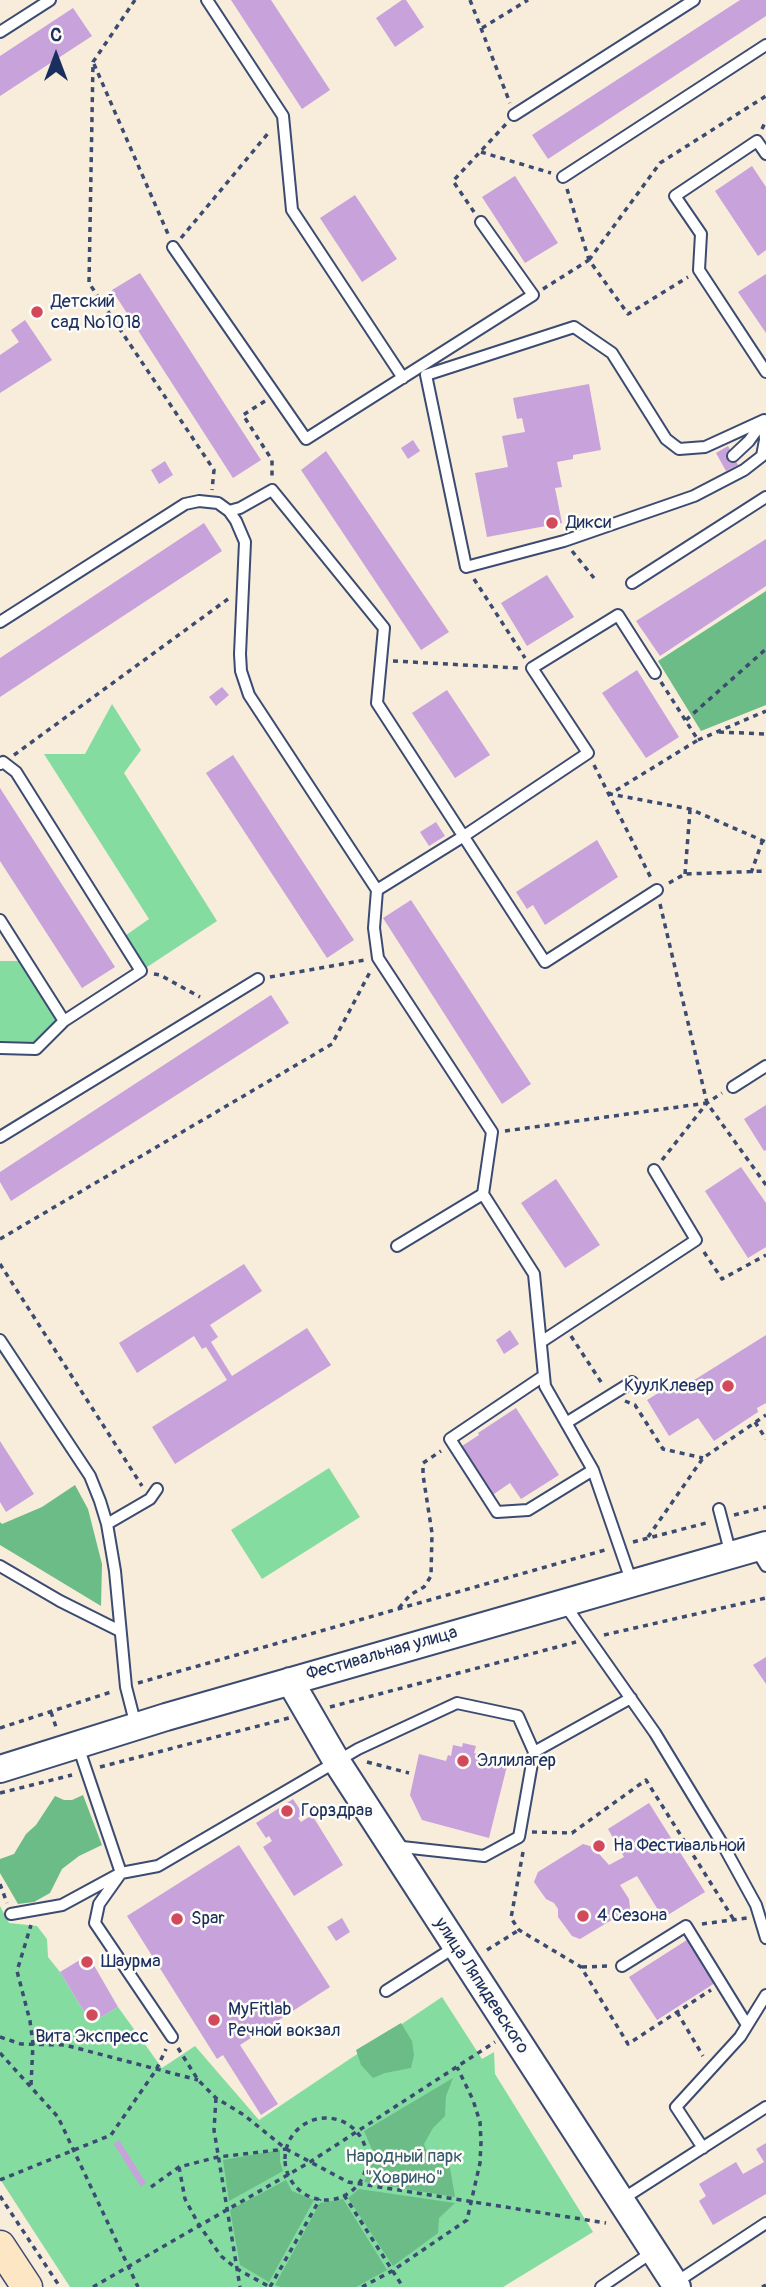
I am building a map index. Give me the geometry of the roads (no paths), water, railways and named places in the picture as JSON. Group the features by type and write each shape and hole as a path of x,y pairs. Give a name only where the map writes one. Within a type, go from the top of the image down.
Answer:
{"main road":[{"path":"0,2246 27,2287"}],"street":[{"name":"Фестивальная улица","path":"0,1769 136,1726 563,1602 754,1553"},
{"name":"улица Ляпидевского","path":"290,1681 337,1762 455,1947 676,2285"}],"lane":[{"path":"0,32 50,0"},
{"path":"207,0 282,116 292,210 402,377"},
{"path":"514,115 694,0"},
{"path":"563,177 766,45"},
{"path":"766,154 757,141 675,196 701,234 699,270 766,372"},
{"path":"173,247 306,439 533,295 481,222"},
{"path":"574,327 612,353 666,439 678,449 705,447 765,418 762,456 744,470 694,496 564,541 466,567 426,375 574,327"},
{"path":"733,456 749,441 765,418"},
{"path":"229,511 240,508 272,490 384,628 377,703 545,962 657,890"},
{"path":"632,583 766,497"},
{"path":"0,622 185,504 211,501 229,511 245,542 240,663 249,695 377,890 373,928 378,958 492,1132 483,1194 534,1274 542,1377 593,1470 632,1583"},
{"path":"377,890 588,753 532,668 618,615 655,674"},
{"path":"0,1048 36,1049 64,1021 141,971 16,772 2,763"},
{"path":"0,920 64,1021"},
{"path":"0,1137 258,979"},
{"path":"733,1087 766,1066"},
{"path":"541,1342 696,1241 654,1170"},
{"path":"397,1246 483,1194"},
{"path":"0,1340 90,1476 107,1524 115,1571 126,1687 136,1726"},
{"path":"542,1377 450,1439 498,1511 528,1510 593,1470"},
{"path":"566,1423 632,1382"},
{"path":"107,1524 154,1494"},
{"path":"720,1514 754,1553"},
{"path":"0,1566 60,1601 120,1631"},
{"path":"563,1602 655,1733 723,1845 756,1905 766,1938"},
{"path":"534,1752 631,1698"},
{"path":"11,1914 62,1905 121,1873 158,1866 358,1749 457,1703 518,1716 534,1752 523,1831 519,1837 484,1856 391,1846"},
{"path":"77,1744 121,1873"},
{"path":"121,1873 99,1904 95,1923 172,2037"},
{"path":"622,1966 686,1926 747,2025"},
{"path":"386,1992 455,1947"},
{"path":"703,2148 676,2107 712,2069 747,2025 766,1995"},
{"path":"621,2201 766,2107"},
{"path":"676,2285 766,2223"},
{"path":"601,2287 654,2251"}],"place":[{"name":"Детский сад №1018","path":"37,312"},
{"name":"Дикси","path":"552,523"},
{"name":"КуулКлевер","path":"728,1386"},
{"name":"Эллилагер","path":"463,1761"},
{"name":"Горздрав","path":"287,1811"},
{"name":"На Фестивальной","path":"599,1846"},
{"name":"4 Сезона","path":"583,1916"},
{"name":"Spar","path":"177,1919"},
{"name":"Шаурма","path":"87,1962"},
{"name":"Вита Экспресс","path":"92,2015"},
{"name":"MyFitlab Речной вокзал","path":"214,2020"}],"park label":[{"name":"Народный парк \"Ховрино\"","path":"404,2167"}]}
